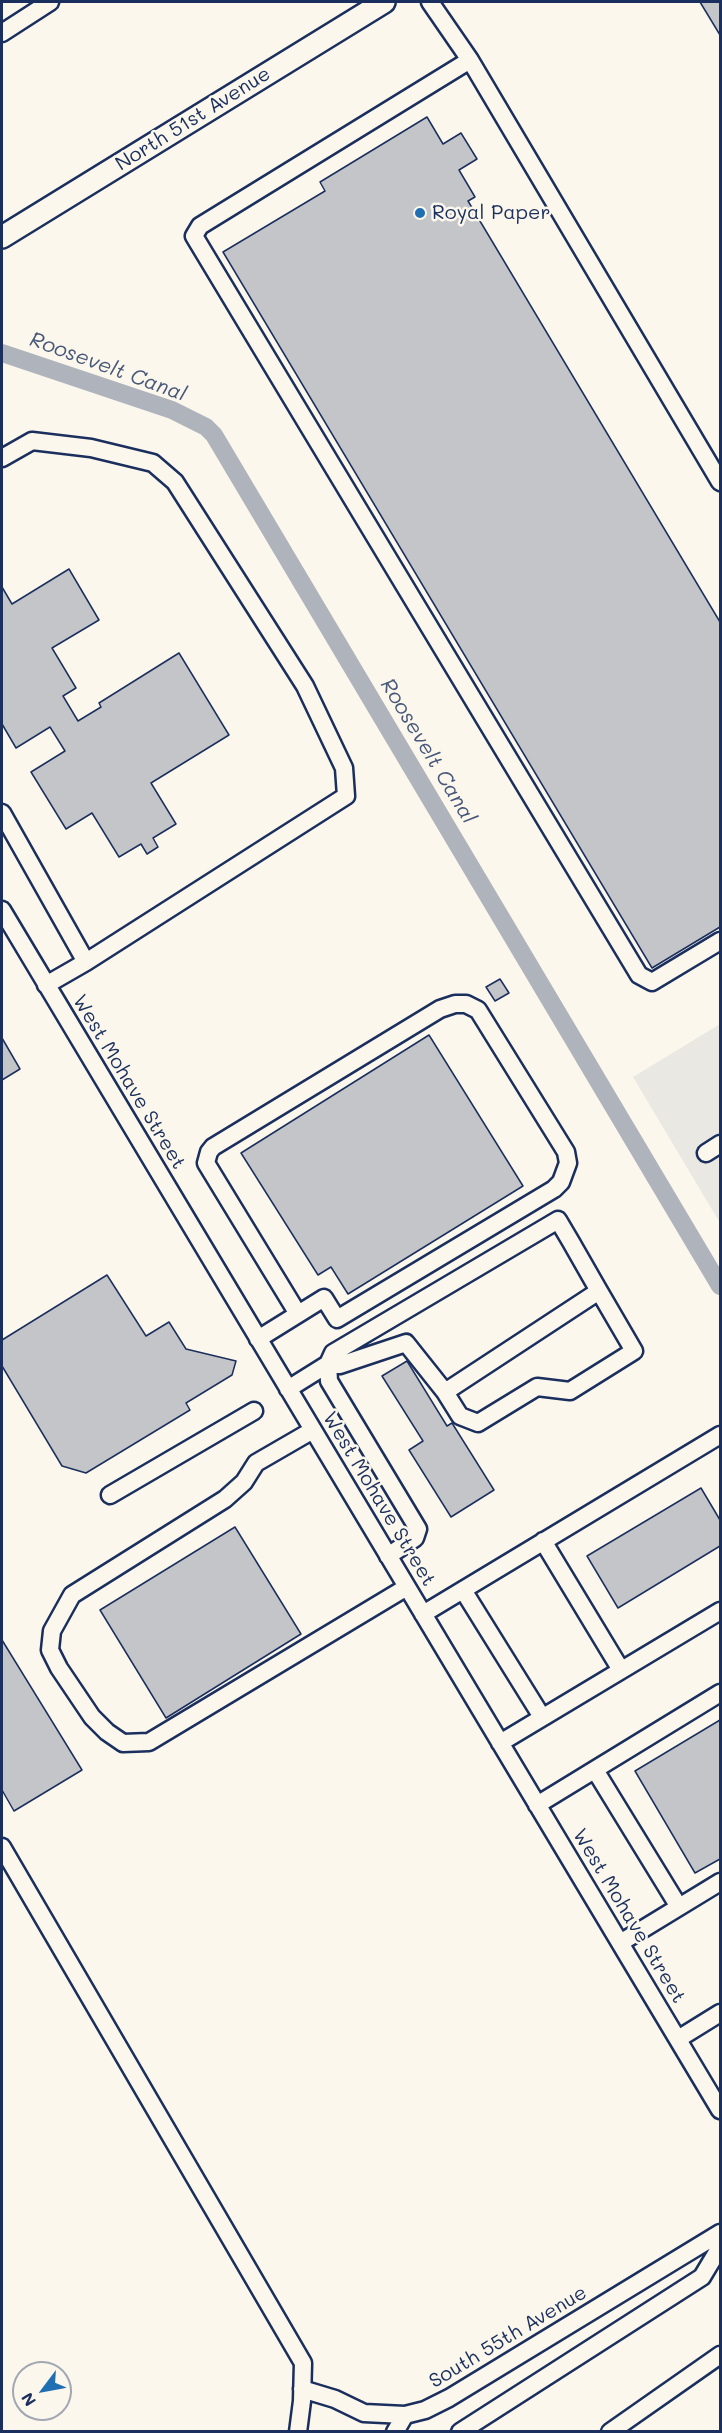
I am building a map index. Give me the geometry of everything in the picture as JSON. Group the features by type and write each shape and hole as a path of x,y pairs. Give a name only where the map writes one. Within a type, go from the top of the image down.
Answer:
{"main road":[{"name":"North 51st Avenue","path":"2,237 384,2"}],"street":[{"path":"2,33 50,2"},
{"path":"430,2 470,60 720,482"},
{"path":"470,60 200,226 194,236 639,975 652,982 720,941"},
{"path":"2,458 32,441 91,448 153,463 175,482 305,686 344,768 346,796 46,985"},
{"path":"2,813 79,965"},
{"name":"West Mohave Street","path":"2,910 720,2110"},
{"path":"258,1339 324,1298 337,1319 554,1189 561,1182 568,1163 566,1152 478,1010 466,1004 455,1004 440,1009 213,1147 209,1152 206,1163 298,1314"},
{"path":"706,1154 720,1144"},
{"path":"288,1389 328,1364 340,1365 406,1343 445,1392 460,1416 478,1423 537,1387 570,1391 634,1351 558,1220 333,1353 328,1364 329,1381 418,1529 415,1538 388,1556"},
{"path":"445,1392 600,1291"},
{"path":"110,1495 254,1411"},
{"path":"313,1430 256,1463 244,1482 225,1499 72,1595 52,1631 50,1650 58,1668 92,1717 107,1732 123,1743 149,1742 407,1587"},
{"path":"423,1614 720,1434"},
{"path":"543,1541 621,1670"},
{"path":"463,1590 542,1717"},
{"path":"500,1743 720,1611"},
{"path":"537,1805 720,1693"},
{"path":"595,1770 679,1907"},
{"path":"2,1847 303,2363 298,2432"},
{"path":"620,1943 720,1882"},
{"path":"678,2039 720,2013"},
{"name":"South 55th Avenue","path":"302,2389 335,2399 364,2413 405,2415 426,2410 720,2233"},
{"path":"460,2432 702,2277 720,2247"},
{"path":"610,2432 720,2355"},
{"path":"395,2432 405,2415"}],"shaded area":[{"path":"720,1024 720,1223 633,1077"}],"building":[{"path":"700,2 720,2 720,35"},
{"path":"427,117 443,144 461,133 477,159 459,170 475,197 468,201 720,622 720,927 652,968 223,252 325,191 320,182"},
{"path":"69,569 99,620 52,648 76,688 63,696 78,721 101,707 99,703 179,653 229,735 151,783 176,824 153,838 158,847 147,854 141,844 119,857 92,813 66,829 31,772 65,751 50,727 16,748 2,724 2,587 12,604"},
{"path":"500,979 509,993 495,1001 486,987"},
{"path":"429,1035 523,1186 348,1294 331,1267 318,1275 241,1153"},
{"path":"2,1038 20,1069 2,1080"},
{"path":"107,1275 146,1336 169,1322 186,1349 236,1361 232,1375 186,1403 190,1410 86,1473 62,1466 2,1366 2,1340"},
{"path":"407,1361 447,1426 452,1423 494,1490 451,1517 409,1450 423,1441 382,1376"},
{"path":"701,1488 720,1520 720,1546 618,1608 587,1556"},
{"path":"235,1527 301,1634 166,1718 100,1610"},
{"path":"2,1640 82,1770 14,1811 2,1790"},
{"path":"720,1720 720,1859 695,1873 635,1771"}],"waterway":[{"name":"Roosevelt Canal","path":"2,353 172,410 206,427 214,435 720,1286"}],"place":[{"name":"Royal Paper","path":"420,213"}]}
